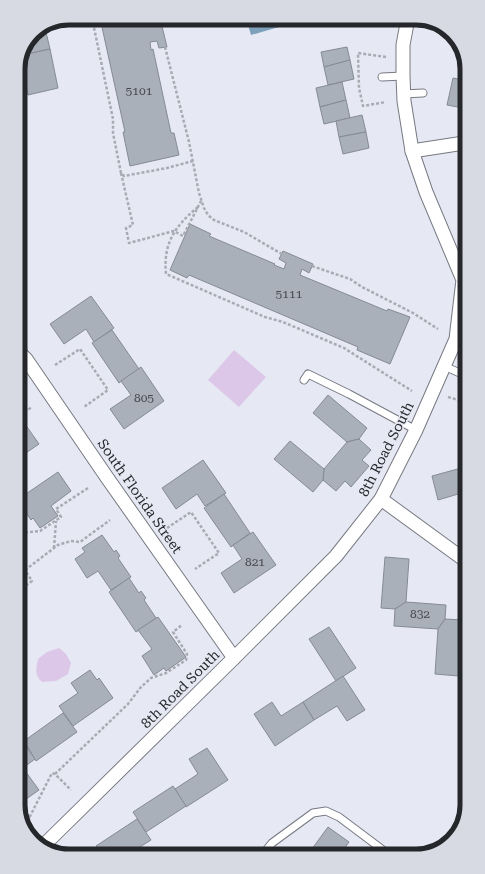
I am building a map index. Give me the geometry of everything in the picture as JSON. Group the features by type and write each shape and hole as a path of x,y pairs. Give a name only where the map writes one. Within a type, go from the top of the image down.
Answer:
{"street":[{"name":"8th Road South","path":"407,25 403,45 403,94 412,151 426,192 460,273"},
{"path":"412,151 460,145"},
{"name":"8th Road South","path":"46,843 336,556 381,499 416,430 456,339 460,305"},
{"name":"South Florida Street","path":"25,358 234,658"},
{"path":"381,499 460,557"}],"lane":[{"path":"382,77 403,76"},
{"path":"403,94 423,93"},
{"path":"444,366 460,373"},
{"path":"304,380 308,374 416,430"},
{"path":"268,849 272,843 313,813 326,810 339,817 381,849"}],"path":[{"path":"93,25 113,119 112,133 133,225 126,228 130,243 174,232 183,236 201,200"},
{"path":"165,47 201,200 208,216 214,220 244,232 282,254"},
{"path":"386,57 358,53 359,88 363,106 386,102"},
{"path":"121,173 124,176 128,176 193,161"},
{"path":"198,207 174,232 170,239 165,265 166,274 265,317 283,322 344,348 412,391"},
{"path":"312,266 350,279 362,287 413,313 438,329"},
{"path":"55,365 80,349 108,390 84,407"},
{"path":"448,397 460,401"},
{"path":"25,411 32,406"},
{"path":"25,532 40,531 61,517 56,509 88,488"},
{"path":"167,528 191,512 219,553 196,569"},
{"path":"54,548 56,520"},
{"path":"25,586 32,581 25,570 58,545 71,541 80,542 110,520"},
{"path":"28,821 52,773 55,774 128,704 141,686 151,678 166,673 186,660 188,654 173,632 182,626"},
{"path":"55,774 71,790"}],"shaded area":[{"path":"234,350 266,377 239,407 208,380"},
{"path":"59,648 66,654 71,663 68,674 56,681 42,682 36,672 38,659 47,652"}],"water":[{"path":"248,25 279,25 279,27 251,35"}],"building":[{"path":"102,25 162,25 167,47 159,48 157,41 150,42 151,50 153,49 171,133 174,133 179,155 130,166 123,132 125,132"},
{"path":"46,32 50,49 27,54 34,42"},
{"path":"347,47 350,60 324,67 321,52"},
{"path":"50,49 58,88 28,95 25,80 27,54"},
{"path":"350,60 354,79 328,85 324,67"},
{"path":"453,78 460,79 460,107 447,105"},
{"path":"342,82 346,100 320,107 316,88"},
{"path":"346,100 350,118 324,124 320,107"},
{"path":"362,115 366,132 339,137 336,121"},
{"path":"366,132 369,148 343,154 339,137"},
{"path":"190,224 211,234 209,236 284,269 286,263 279,259 283,251 313,264 309,273 302,269 300,275 387,311 388,309 410,317 390,364 357,350 358,347 189,275 187,278 170,270"},
{"path":"91,296 114,328 94,342 86,329 64,344 50,324"},
{"path":"112,330 139,369 119,383 92,343"},
{"path":"141,367 164,401 124,429 110,409 131,395 121,381"},
{"path":"328,395 367,428 359,439 347,442 313,413"},
{"path":"25,424 39,444 25,454"},
{"path":"359,439 371,450 362,460 369,466 351,487 345,481 336,491 323,480 324,469 347,442"},
{"path":"290,441 324,469 323,480 313,492 274,459"},
{"path":"203,460 226,493 205,506 197,494 176,509 162,488"},
{"path":"460,468 460,493 438,500 432,476"},
{"path":"58,472 71,491 51,506 58,516 40,528 33,518 31,520 25,511 25,495"},
{"path":"224,494 250,533 231,547 204,508"},
{"path":"253,532 276,565 234,593 221,573 242,559 233,545"},
{"path":"102,535 114,552 116,550 120,556 118,558 131,577 111,590 98,571 87,578 75,559 85,552 82,548"},
{"path":"385,557 409,559 406,602 395,609 381,608"},
{"path":"129,578 139,593 141,591 146,598 144,600 156,618 136,632 109,592"},
{"path":"406,602 446,605 445,619 438,629 394,626 395,609"},
{"path":"158,617 186,657 166,671 164,668 154,675 142,656 152,649 138,630"},
{"path":"445,619 460,620 459,676 435,674 438,629"},
{"path":"329,627 356,668 336,681 309,639"},
{"path":"90,670 97,680 99,678 113,698 73,726 59,706 78,693 71,683"},
{"path":"343,676 365,710 347,721 337,706 314,720 303,702"},
{"path":"272,702 281,716 303,702 314,720 275,746 254,714"},
{"path":"63,713 77,732 36,761 25,740"},
{"path":"25,745 35,759 25,766"},
{"path":"207,748 228,780 186,807 175,789 198,774 189,759"},
{"path":"25,771 39,790 25,800"},
{"path":"173,786 186,806 146,832 133,812"},
{"path":"137,819 151,840 137,849 98,849 96,846"},
{"path":"328,827 349,842 344,849 312,849"}]}
